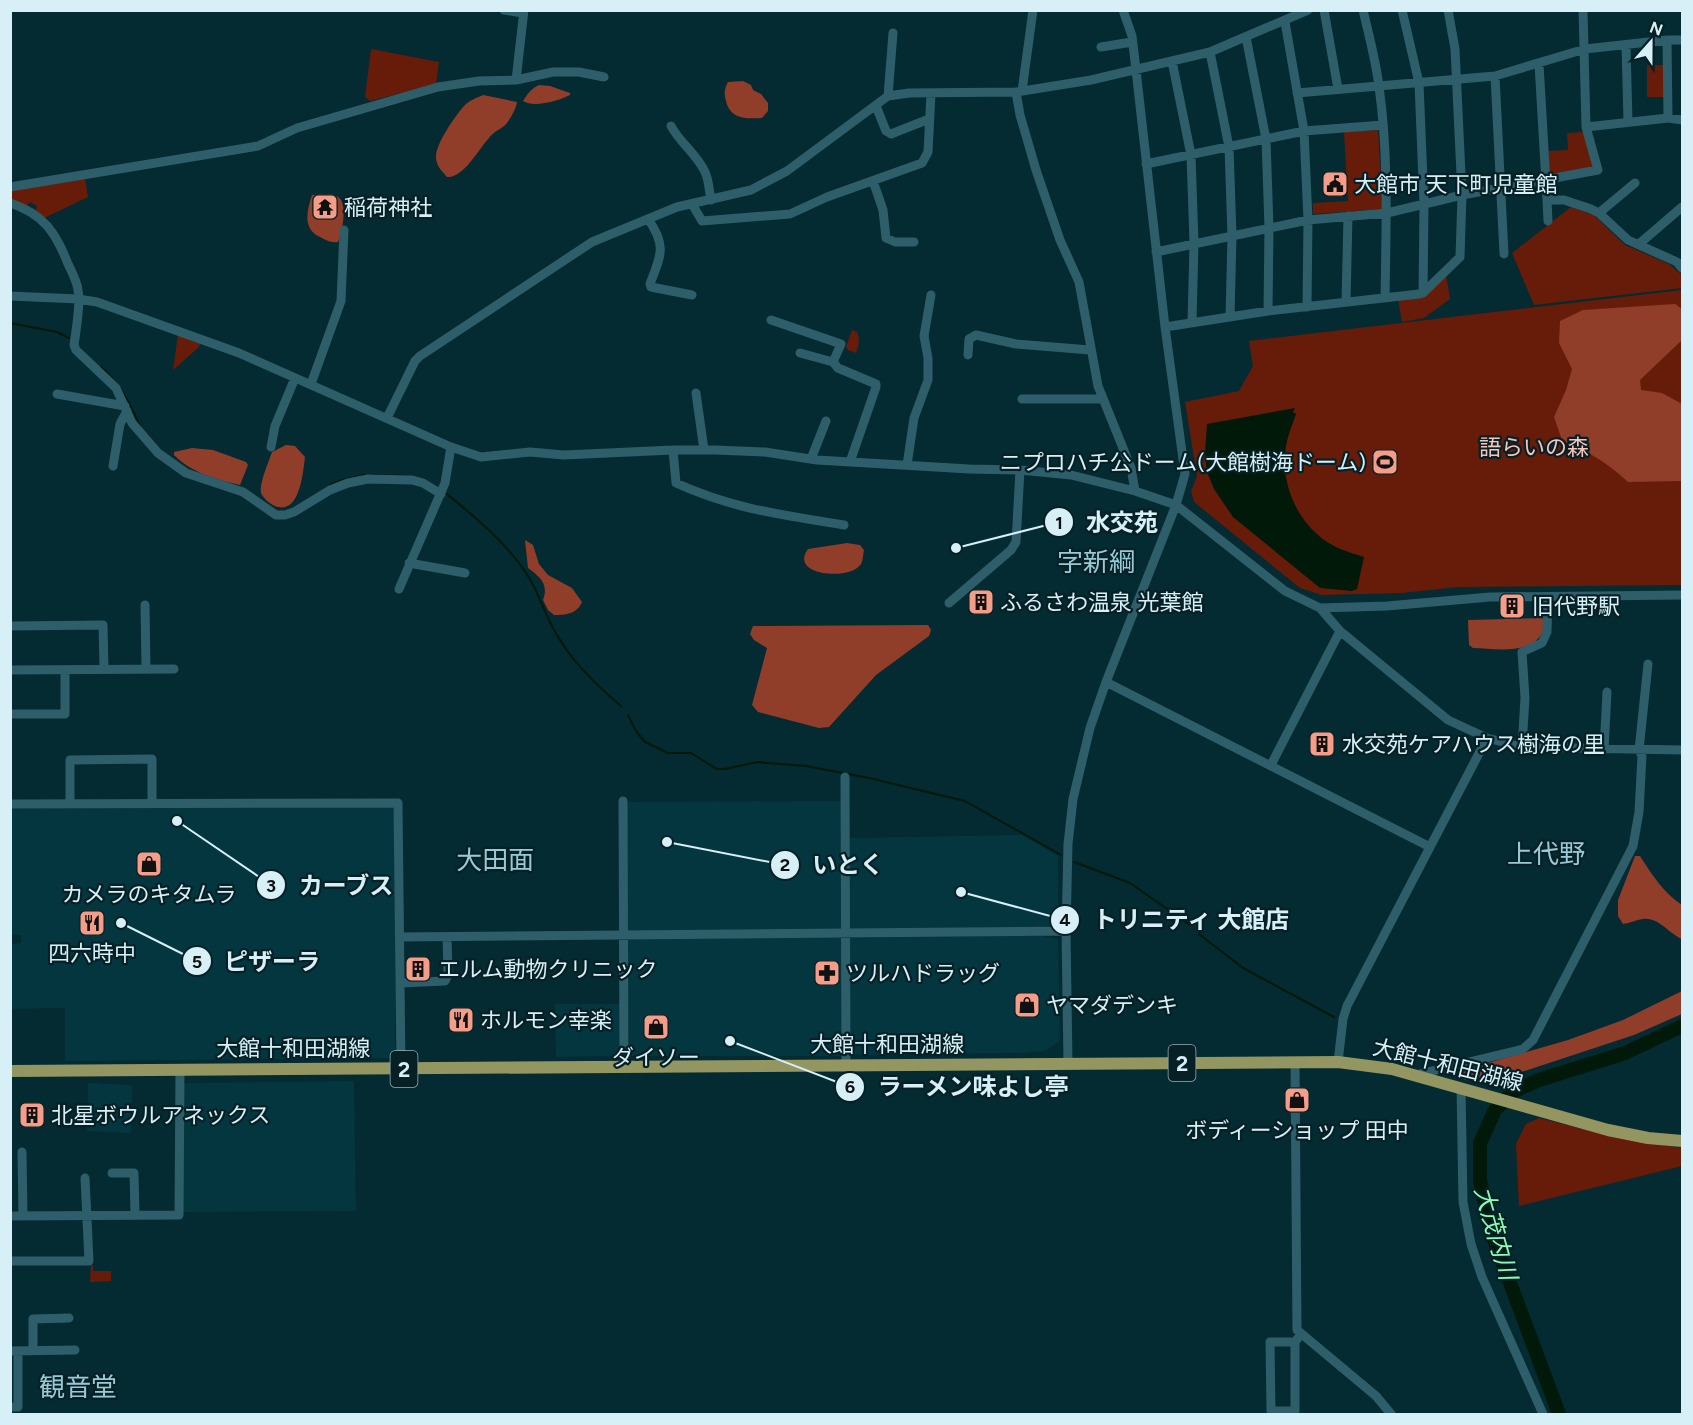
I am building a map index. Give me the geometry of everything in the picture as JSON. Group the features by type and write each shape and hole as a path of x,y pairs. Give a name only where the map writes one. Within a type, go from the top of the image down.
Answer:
{"main road":[{"name":"大館十和田湖線","path":"10,1071 1338,1062 1392,1069 1628,1134 1683,1141"}],"street":[{"path":"504,10 524,12 516,80"},
{"path":"1033,10 1019,92 1020,116 1060,240 1079,282 1098,386 1131,468 1135,491"},
{"path":"1068,1064 1066,931 1068,844 1073,799 1090,728 1176,505 1185,474 1165,327 1136,70 1132,42 1123,10"},
{"path":"387,418 415,361 420,356 592,242 677,207 752,190 787,171 888,96 1019,92 1136,70 1210,52 1285,22 1308,10"},
{"path":"1324,10 1338,89"},
{"path":"1363,10 1379,86 1383,125 1387,213 1385,298"},
{"path":"1402,10 1419,83 1424,205 1423,293"},
{"path":"1165,327 1268,311 1423,293 1460,257 1462,195 1455,49 1448,10"},
{"path":"1156,252 1308,220 1387,213 1462,195 1598,170 1586,127 1583,10"},
{"path":"1285,22 1304,131 1308,220 1307,306"},
{"path":"888,96 893,33"},
{"path":"1246,37 1266,139 1269,228 1268,311"},
{"path":"1667,40 1668,118"},
{"path":"1297,93 1495,76 1585,50 1683,40"},
{"path":"1101,47 1132,42"},
{"path":"1626,45 1628,122"},
{"path":"1210,52 1229,147 1232,236 1230,317"},
{"path":"1172,61 1191,155 1194,243 1192,322"},
{"path":"1539,64 1548,220"},
{"path":"10,187 258,146 297,128 438,87 479,81 516,80 553,72 579,72 604,77"},
{"path":"1495,76 1504,254"},
{"path":"692,204 702,221 769,217 790,213 827,197 922,163 928,152 931,94"},
{"path":"876,106 886,131 891,134 929,119"},
{"path":"1586,127 1668,118 1683,120"},
{"path":"1146,164 1304,131 1383,125"},
{"path":"671,126 676,136 704,168 711,200"},
{"path":"873,181 883,210 886,238 895,242 914,242"},
{"path":"1599,213 1635,183"},
{"path":"1547,200 1564,200 1599,213 1628,240 1677,262 1683,268"},
{"path":"10,203 23,207 37,216 50,227 59,240 78,290 74,345 86,361 108,378 116,388 132,423 144,439 158,453 186,473 243,492 276,515 294,512 330,490 368,479 412,480 423,483 441,494"},
{"path":"1639,244 1683,207"},
{"path":"1346,302 1348,216"},
{"path":"648,219 658,233 660,243 659,262 650,284 651,287 692,294"},
{"path":"312,384 341,301 344,230"},
{"path":"907,465 914,418 928,380 928,358 924,336 930,295"},
{"path":"10,296 98,302 197,338 312,384 452,447 481,457 530,452 564,455 673,450 765,452 849,462 1020,470 1071,475 1135,491 1176,505 1285,591 1320,608 1340,631 1448,720 1487,738 1522,747 1683,750"},
{"path":"771,320 841,344 833,362"},
{"path":"968,355 969,339 976,335 1016,344 1090,350"},
{"path":"800,353 833,362 838,368 876,384 849,462"},
{"path":"271,447 275,426 295,378"},
{"path":"696,393 704,450"},
{"path":"57,394 126,409"},
{"path":"1022,399 1103,399"},
{"path":"113,466 120,424 126,409"},
{"path":"811,459 826,421"},
{"path":"399,589 441,494 452,447"},
{"path":"673,450 676,483 705,496 752,510 844,525"},
{"path":"950,603 1011,550 1016,542 1020,470"},
{"path":"409,563 465,573"},
{"path":"1320,608 1387,606 1490,597 1683,595"},
{"path":"1522,747 1525,698 1522,652 1542,643 1547,632 1548,597"},
{"path":"145,605 146,668"},
{"path":"10,626 103,626 104,668"},
{"path":"1271,765 1340,631"},
{"path":"1415,1075 1523,1049 1533,1040 1633,846 1639,812 1642,756 1639,750 1648,664"},
{"path":"10,714 65,714 64,669"},
{"path":"10,670 174,669"},
{"path":"1106,682 1431,847"},
{"path":"1604,750 1606,692"},
{"path":"1338,1062 1343,1019 1347,1006 1487,738"},
{"path":"70,803 70,760 152,759 152,803"},
{"path":"845,777 846,1064"},
{"path":"622,801 624,1067"},
{"path":"10,804 398,803 401,1070"},
{"path":"400,937 1066,931"},
{"path":"400,983 445,981 448,975 447,937"},
{"path":"1295,1062 1296,1323 1298,1338 1295,1412 1271,1411 1270,1342 1298,1338 1376,1396 1391,1414"},
{"path":"10,1216 179,1215 180,1069"},
{"path":"1461,1088 1463,1202 1471,1244 1482,1277 1544,1414"},
{"path":"22,1152 23,1216"},
{"path":"112,1173 134,1173 135,1214"},
{"path":"10,1262 89,1261 85,1178"},
{"path":"33,1350 33,1319 69,1318"},
{"path":"10,1407 18,1407 14,1351 75,1350"}],"shaded area":[{"path":"743,81 751,85 753,90 761,94 768,103 768,111 762,118 740,117 728,107 725,94 728,82"},
{"path":"539,85 550,86 570,93 570,95 540,104 523,101"},
{"path":"483,95 517,102 507,123 490,137 467,166 454,176 447,177 436,160 442,138 463,107"},
{"path":"330,194 341,200 344,211 338,242 330,242 314,234 307,219 312,195"},
{"name":"語らいの森","path":"1675,304 1682,309 1682,340 1640,380 1641,390 1662,393 1682,404 1682,481 1628,482 1597,458 1562,440 1554,417 1572,369 1559,343 1560,321 1583,310"},
{"path":"1295,408 1293,412 1296,414 1285,454 1286,479 1290,492 1301,516 1318,535 1334,546 1364,557 1357,589 1352,591 1320,588 1233,517 1214,489 1207,472 1205,453 1207,424"},
{"path":"286,445 295,446 305,457 299,491 290,505 283,507 269,502 262,495 261,489 272,452"},
{"path":"192,448 213,450 246,462 248,465 240,485 196,471 174,455 174,452"},
{"path":"525,540 533,545 539,564 548,575 572,588 582,602 574,611 554,615 548,610 543,600 544,585 528,568"},
{"path":"847,543 860,545 864,550 862,563 855,569 835,574 813,570 806,565 804,558 808,549"},
{"path":"1542,618 1545,622 1542,633 1536,641 1527,646 1494,649 1473,648 1469,645 1468,620"},
{"path":"928,625 931,630 929,636 876,675 829,727 819,728 758,712 752,705 767,648 754,640 750,634 753,626"},
{"path":"843,801 843,931 627,932 627,802"},
{"path":"390,805 396,812 395,1058 65,1061 65,1008 12,1009 11,944 21,943 21,935 11,935 10,807"},
{"path":"1022,835 1058,856 1058,924 1039,928 849,930 850,838"},
{"path":"1635,856 1640,856 1664,889 1682,905 1682,939 1649,919 1623,924 1618,916 1618,900"},
{"path":"1012,935 1058,939 1060,1041 1045,1051 1023,1053 850,1055 850,938"},
{"path":"627,937 840,937 843,939 844,1056 629,1056"},
{"path":"1682,991 1682,1014 1634,1035 1491,1082 1465,1080 1453,1073 1568,1040 1623,1020"},
{"path":"555,1004 620,1004 621,1056 556,1057"},
{"path":"354,1081 356,1211 183,1212 182,1083"},
{"path":"88,1083 132,1085 131,1133 87,1131"}],"green space":[{"path":"371,49 439,62 436,84 370,101 365,97"},
{"path":"1647,65 1664,65 1664,97 1647,97"},
{"path":"1378,130 1383,209 1313,214 1313,203 1348,201 1344,132"},
{"path":"1584,132 1594,164 1591,168 1550,175 1548,151 1568,150 1567,133"},
{"path":"85,179 88,197 44,218 35,212 37,206 30,202 26,207 11,202 10,189"},
{"path":"1571,207 1594,215 1625,245 1669,264 1682,275 1682,288 1534,305 1512,253"},
{"path":"1446,274 1450,299 1424,318 1402,322 1398,299 1420,296"},
{"name":"語らいの森","path":"1682,290 1682,585 1458,587 1402,593 1322,595 1300,588 1194,502 1191,491 1197,476 1185,402 1239,391 1253,366 1249,341"},
{"path":"852,330 857,332 859,338 856,353 846,347"},
{"path":"178,334 201,342 199,347 173,370"},
{"path":"1539,1118 1622,1139 1682,1148 1682,1166 1519,1206 1516,1144 1526,1124"},
{"path":"91,1265 93,1265 93,1271 111,1271 111,1281 90,1282"}],"waterway":[{"path":"10,323 57,332 69,338"},
{"path":"101,367 124,394 140,426"},
{"path":"330,485 365,475"},
{"path":"373,475 407,476"},
{"path":"447,494 491,532 511,553 532,582 558,638 592,679 621,706"},
{"path":"628,715 645,742 668,753 691,753 717,769 757,762 806,766 869,778 965,801 1061,855"},
{"path":"1074,862 1130,883 1190,925"},
{"path":"1199,934 1243,968 1334,1017"},
{"name":"大茂内川","path":"1559,1414 1491,1232 1480,1180 1480,1143 1495,1110 1514,1091 1539,1080 1625,1053 1682,1026"}],"place":[{"name":"大館市 天下町児童館","path":"1335,184"},
{"name":"稲荷神社","path":"325,207"},
{"name":"ニプロハチ公ドーム(大館樹海ドーム)","path":"1385,462"},
{"name":"水交苑","path":"956,548"},
{"name":"ふるさわ温泉 光葉館","path":"981,602"},
{"name":"旧代野駅","path":"1512,606"},
{"name":"水交苑ケアハウス樹海の里","path":"1322,744"},
{"name":"カーブス","path":"177,821"},
{"name":"いとく","path":"667,842"},
{"name":"カメラのキタムラ","path":"149,864"},
{"name":"トリニティ 大館店","path":"961,892"},
{"name":"四六時中","path":"92,923"},
{"name":"ピザーラ","path":"121,923"},
{"name":"エルム動物クリニック","path":"418,969"},
{"name":"ツルハドラッグ","path":"827,973"},
{"name":"ヤマダデンキ","path":"1027,1005"},
{"name":"ホルモン幸楽","path":"461,1020"},
{"name":"ダイソー","path":"656,1027"},
{"name":"ラーメン味よし亭","path":"730,1041"},
{"name":"ボディーショップ 田中","path":"1297,1100"},
{"name":"北星ボウルアネックス","path":"32,1115"}],"district":[{"name":"字新綱","path":"1096,562"},
{"name":"上代野","path":"1546,854"},
{"name":"大田面","path":"495,860"},
{"name":"観音堂","path":"78,1387"}]}
